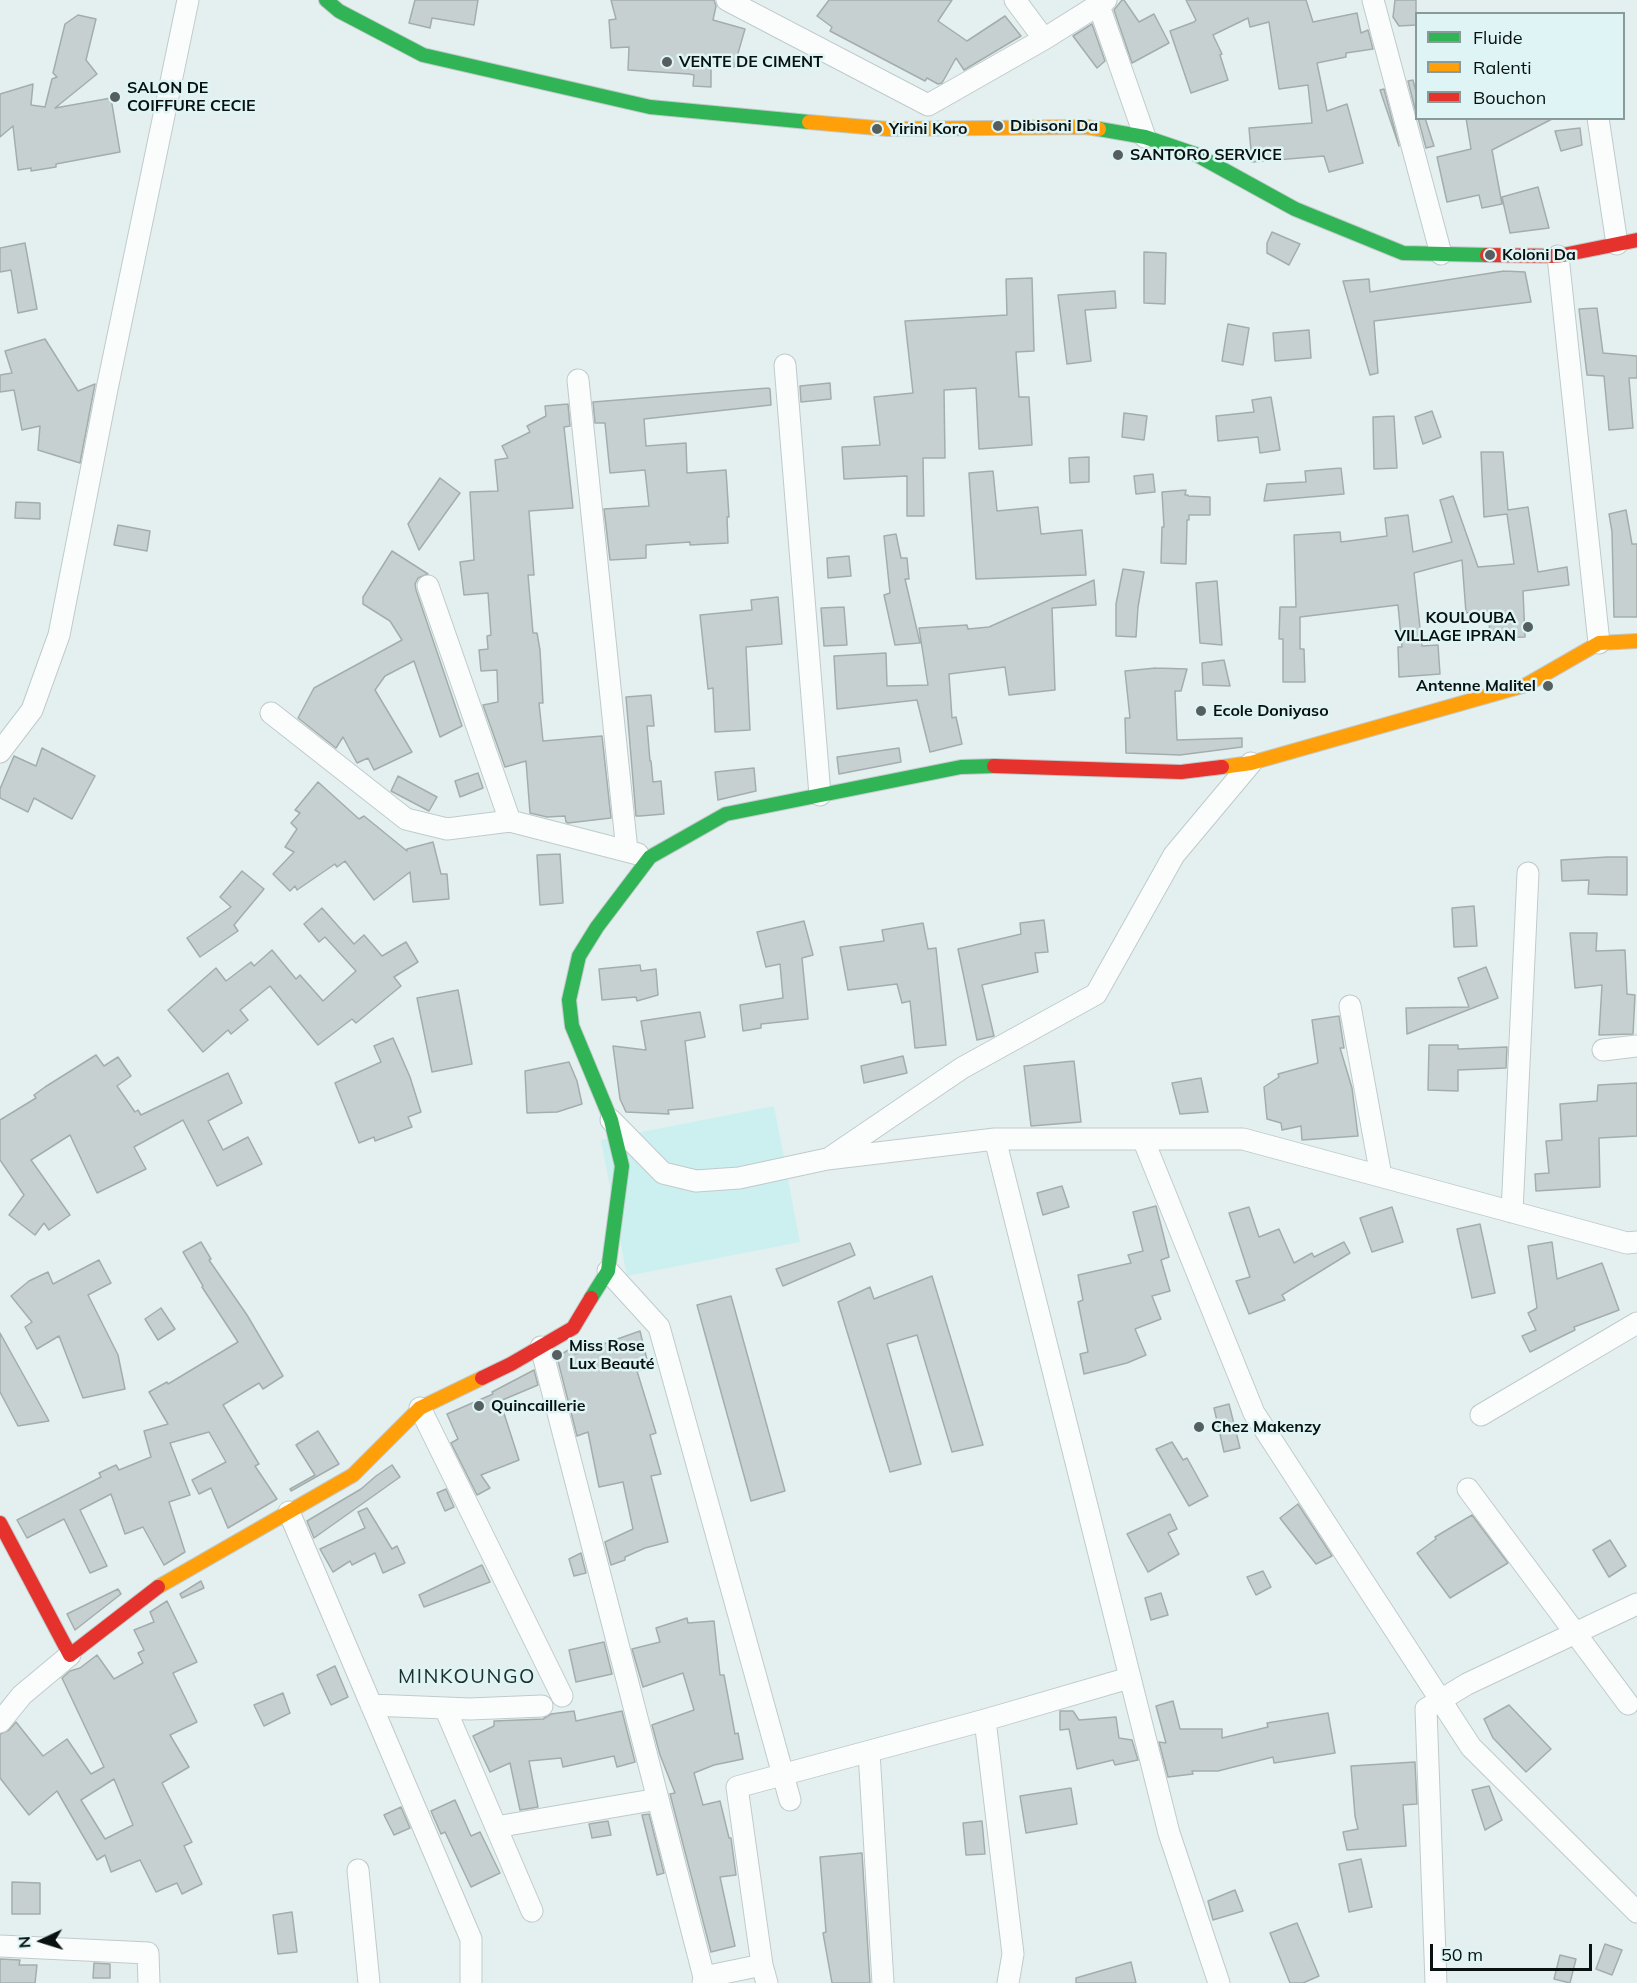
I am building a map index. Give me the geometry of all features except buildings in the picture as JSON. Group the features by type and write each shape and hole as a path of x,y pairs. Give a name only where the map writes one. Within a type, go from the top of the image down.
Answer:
{"street":[{"path":"0,752 32,710 60,635 109,378 188,0"},
{"path":"326,0 339,11 423,55 650,107 888,129 1086,128 1145,137 1195,154 1295,209 1355,236 1403,253 1558,256 1627,242 1598,120"},
{"path":"727,0 928,105 1103,3 1145,137"},
{"path":"1015,0 1044,39"},
{"path":"1373,0 1441,254"},
{"path":"1558,256 1599,643"},
{"path":"785,365 820,795"},
{"path":"578,380 627,851"},
{"path":"428,586 510,821"},
{"path":"0,1722 22,1695 151,1591 353,1475 420,1408 511,1364 573,1328 608,1270 622,1166 611,1120 572,1026 569,1000 579,956 597,927 650,857 726,814 961,767 1023,766 1181,772 1251,763 1526,685 1599,643 1637,641"},
{"path":"271,713 406,819 447,829 510,821 650,857"},
{"path":"827,1159 962,1068 1096,994 1174,855 1251,763"},
{"path":"1512,1212 1528,873"},
{"path":"1350,1006 1381,1176"},
{"path":"1603,1050 1637,1046"},
{"path":"611,1120 663,1173 696,1181 739,1178 827,1159 995,1140 1243,1139 1512,1212 1634,1248"},
{"path":"1143,1139 1254,1413 1471,1747 1637,1912"},
{"path":"995,1140 1168,1833 1219,1983"},
{"path":"608,1270 659,1327 790,1800"},
{"path":"1481,1415 1637,1323"},
{"path":"540,1347 704,1980 765,1974 737,1788 985,1720 1129,1677"},
{"path":"420,1408 562,1696"},
{"path":"1468,1489 1628,1704"},
{"path":"289,1512 471,1939 471,1983"},
{"path":"0,1523 70,1655"},
{"path":"1436,1983 1426,1709 1467,1684 1637,1604"},
{"path":"371,1704 445,1708 542,1706"},
{"path":"445,1708 532,1911"},
{"path":"985,1720 1013,1954 1008,1983"},
{"path":"869,1752 883,1983"},
{"path":"496,1827 658,1799"},
{"path":"358,1870 369,1983"},
{"path":"0,1946 148,1953 149,1983"}],"shaded area":[{"path":"774,1106 800,1242 627,1276 601,1140"}],"traffic: fast":[{"path":"326,0 339,11 423,55 650,107 809,122"},
{"path":"1099,129 1145,137 1195,154 1295,209 1403,253 1487,255"},
{"path":"591,1298 608,1271 622,1166 611,1120 572,1026 569,1000 579,956 597,927 650,857 726,814 961,767 994,766"}],"traffic: slow":[{"path":"809,122 888,129 1086,127 1099,129"},
{"path":"1222,767 1251,763 1526,685 1599,643 1637,641"},
{"path":"158,1587 353,1475 420,1408 482,1378"}],"traffic: jam":[{"path":"1487,255 1558,256 1637,240"},
{"path":"994,766 1181,772 1222,767"},
{"path":"482,1378 573,1328 591,1298"},
{"path":"0,1523 70,1655 158,1587"}],"place":[{"name":"VENTE DE CIMENT","path":"667,62"},
{"name":"SALON DE COIFFURE CECIE","path":"115,97"},
{"name":"Dibisoni Da","path":"998,126"},
{"name":"Yirini Koro","path":"877,129"},
{"name":"SANTORO SERVICE","path":"1118,155"},
{"name":"Koloni Da","path":"1490,255"},
{"name":"KOULOUBA VILLAGE IPRAN","path":"1528,627"},
{"name":"Antenne Malitel","path":"1548,686"},
{"name":"Ecole Doniyaso","path":"1201,711"},
{"name":"Miss Rose Lux Beauté","path":"557,1355"},
{"name":"Quincaillerie","path":"479,1406"},
{"name":"Chez Makenzy","path":"1199,1427"}],"district":[{"name":"MINKOUNGO","path":"467,1677"}]}
